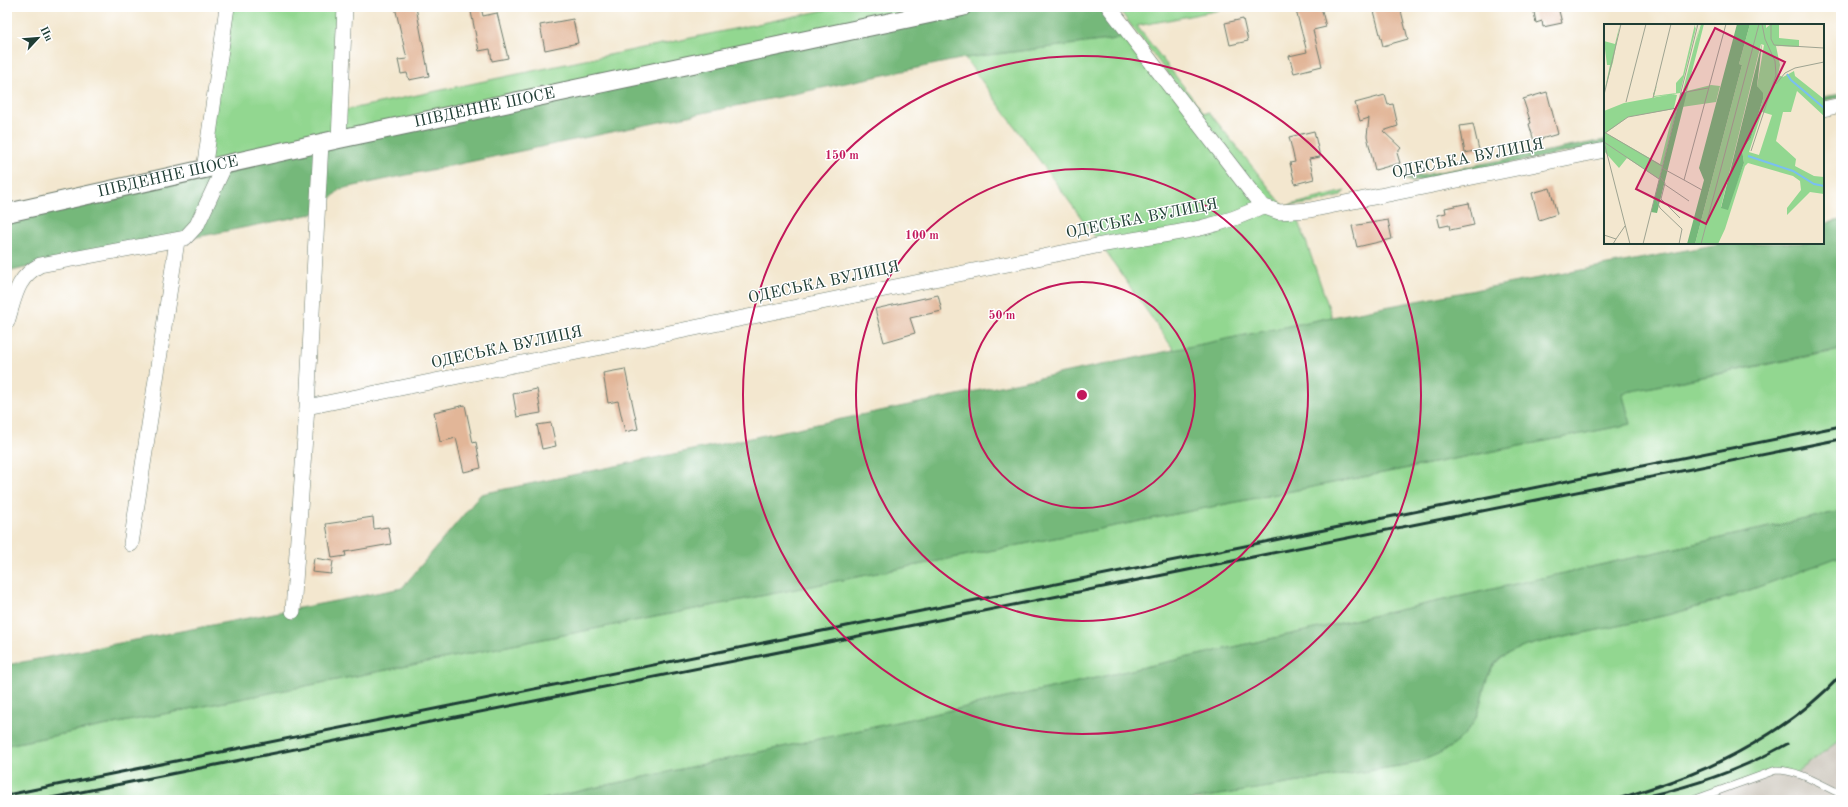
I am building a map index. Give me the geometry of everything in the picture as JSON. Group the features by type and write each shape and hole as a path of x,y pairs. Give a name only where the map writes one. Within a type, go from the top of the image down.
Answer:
{"street":[{"path":"204,170 227,7"},
{"path":"339,139 345,7"},
{"name":"ПІВДЕННЕ ШОСЕ","path":"14,212 320,143 933,10 962,7"},
{"path":"1109,7 1262,206"},
{"path":"1824,108 1841,105"},
{"path":"293,611 307,407 320,143"},
{"name":"ОДЕСЬКА ВУЛИЦЯ","path":"307,407 1101,245 1219,224 1238,218 1262,206 1279,212 1310,210 1604,150"},
{"path":"7,322 23,277 40,265 177,241 185,238 197,225 225,165"},
{"path":"7,223 14,212"},
{"path":"131,544 177,241"}],"lane":[{"path":"1693,800 1776,770 1786,770 1796,773 1841,794"}],"shaded area":[{"path":"1841,739 1841,800 1693,800 1765,773 1796,773"}],"green space":[{"path":"227,7 345,7 341,111 839,7 931,7 204,170"},
{"path":"962,7 1109,7 1132,37 965,58 340,189 317,213 177,241 51,262 7,272 7,213"},
{"path":"1117,7 1236,7 1137,26 1204,113 1209,112 1282,204 1287,206 1345,191 1340,196 1318,202 1284,207 1269,201 1246,176"},
{"path":"1132,37 1251,194 1291,212 1299,221 1332,317 1174,350 1101,245 965,58"},
{"path":"1841,94 1841,97 1824,101 1824,97"},
{"path":"1604,140 1604,145 1412,182 1404,179"},
{"path":"1841,220 1841,349 1622,393 1631,424 7,745 7,665 402,588 481,494 1332,317 1719,244 1824,244 1824,224"},
{"path":"1841,350 1841,511 975,705 539,800 7,800 7,745 1631,424 1622,393"},
{"path":"1841,511 1841,556 1711,603 1642,621 1537,643 1520,648 1505,655 1492,668 1485,685 1478,713 1462,737 1447,749 1411,764 1188,800 877,800 861,798 845,800 539,800 975,705"},
{"path":"1841,556 1841,739 1796,773 1786,770 1693,800 1188,800 1411,764 1421,761 1447,749 1468,730 1478,713 1485,685 1492,668 1505,655 1513,651 1545,641 1642,621 1711,603"}],"building":[{"path":"395,7 416,7 429,76 409,80 407,73 401,74 398,60 407,59"},
{"path":"470,7 481,7 483,16 497,13 508,58 492,61 490,49 479,51"},
{"path":"1295,7 1321,7 1326,27 1313,30 1322,66 1294,73 1289,56 1307,52"},
{"path":"1373,7 1400,7 1408,39 1383,46"},
{"path":"1533,7 1558,7 1562,23 1543,27 1542,21 1536,23"},
{"path":"573,19 578,43 545,50 540,25"},
{"path":"1243,19 1248,41 1230,45 1225,23"},
{"path":"1547,92 1558,134 1534,141 1529,124 1531,123 1523,99"},
{"path":"1385,95 1388,105 1393,104 1398,126 1383,131 1401,148 1397,153 1400,163 1375,170 1367,136 1369,118 1360,121 1355,103"},
{"path":"1473,124 1479,150 1465,153 1460,126"},
{"path":"1314,131 1320,157 1309,159 1314,179 1295,184 1290,163 1295,162 1289,137"},
{"path":"1550,188 1557,214 1539,220 1532,193"},
{"path":"1469,203 1474,225 1450,230 1449,225 1440,227 1437,215 1446,213 1445,208"},
{"path":"1388,220 1392,239 1357,247 1352,226"},
{"path":"938,295 942,311 910,318 915,333 884,342 875,309"},
{"path":"625,369 638,429 625,432 618,401 608,403 603,373"},
{"path":"537,389 541,413 517,417 513,394"},
{"path":"465,405 473,443 476,442 481,468 464,472 456,438 440,442 434,412"},
{"path":"551,423 556,446 542,449 537,425"},
{"path":"373,517 374,529 388,527 391,544 345,552 346,556 332,558 326,524"},
{"path":"314,558 333,561 331,574 312,572"}],"railway":[{"path":"7,795 1841,426"},
{"path":"41,800 1841,439"},
{"path":"1615,800 1687,776 1749,746 1770,734 1808,706 1841,675"},
{"path":"1632,799 1672,790 1712,778 1750,763 1787,744"}]}
